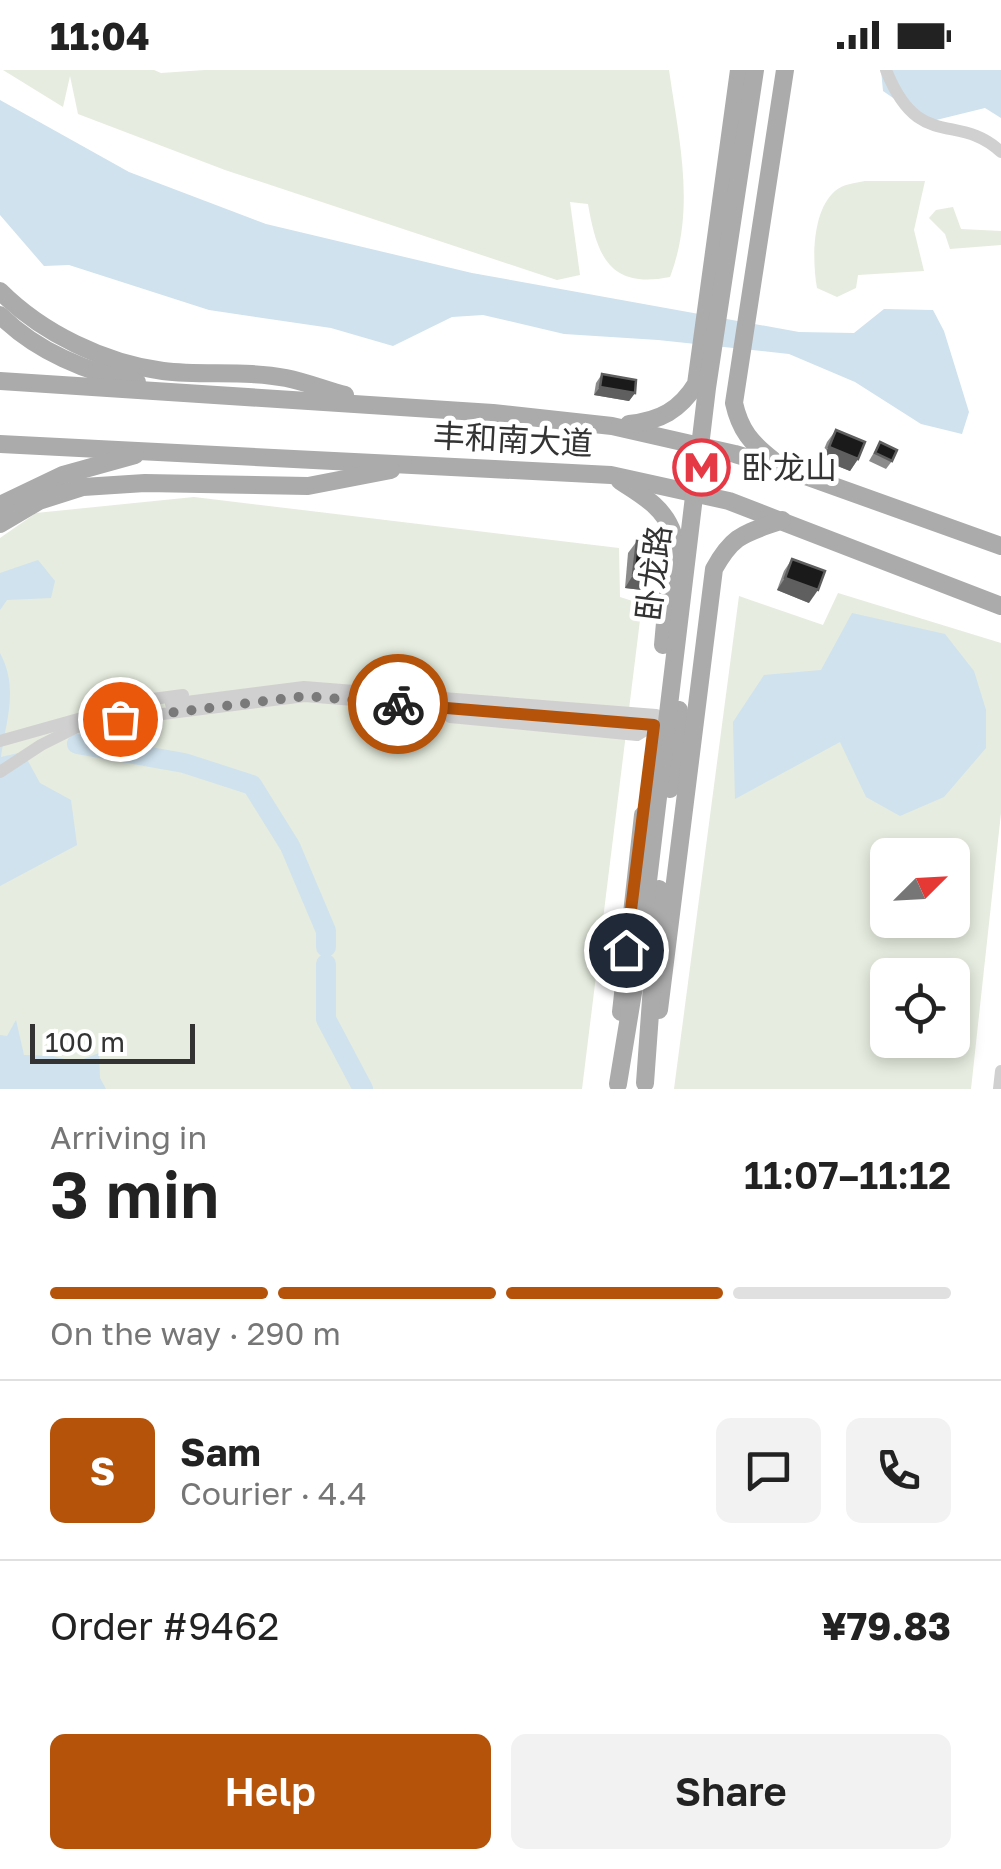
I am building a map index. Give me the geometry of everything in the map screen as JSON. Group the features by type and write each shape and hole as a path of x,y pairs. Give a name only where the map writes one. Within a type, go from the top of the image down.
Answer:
{"main road":[{"path":"612,426 648,422 671,412 686,401 696,384 739,70"},
{"name":"卧龙路","path":"746,168 755,70"},
{"name":"卧龙路","path":"645,1086 669,746 707,388 766,70"},
{"path":"785,70 734,403 739,426 754,445 786,469"},
{"path":"0,291 21,312 65,339 113,359 162,371 284,378 380,405"},
{"path":"0,315 62,358 126,380 207,394"},
{"name":"丰和南大道","path":"0,381 493,412 612,426 786,469 1001,546"},
{"name":"丰和南大道","path":"0,444 611,475 729,500 1001,606"},
{"path":"6,501 63,475 153,450"},
{"path":"0,524 39,501 83,487 146,483 308,486 416,465"},
{"name":"卧龙路","path":"611,475 649,500 669,520 673,534 622,988 618,1086"},
{"name":"卧龙路","path":"645,1086 664,990 714,569 726,546 737,537 782,520"},
{"name":"卧龙路","path":"618,1086 669,746"}],"street":[{"path":"886,70 896,95 917,119 988,139 1001,152"},
{"path":"0,742 80,716 304,687 655,720"},
{"path":"0,772 83,724 306,696 655,720"},
{"path":"999,1089 1001,1071"}],"shaded area":[{"path":"3,70 669,70 683,174 678,251 670,277 633,278 620,273 602,254 588,204 570,202 580,275 557,280 225,170 78,114 70,76 63,107"},
{"path":"865,181 925,181 914,230 924,271 858,275 856,288 837,297 817,288 814,250 818,223 835,191"},
{"path":"953,207 961,229 1001,231 1001,245 950,249 945,234 929,218 936,210"},
{"path":"194,497 619,548 620,597 642,604 582,1089 0,1089 0,538 36,513"},
{"path":"838,593 1001,643 1001,813 971,1089 674,1089 739,596 823,625"}],"water":[{"path":"881,70 1001,70 1001,118 985,108 928,122 883,91"},
{"path":"0,100 129,172 266,224 472,273 799,332 854,333 884,309 933,310 944,331 969,412 962,434 921,424 855,382 789,354 564,334 483,315 452,317 393,346 331,328 209,310 69,265 44,266 0,215"},
{"path":"38,560 55,581 51,598 7,600 0,610 0,573"},
{"path":"852,613 945,634 974,671 986,710 986,748 944,797 900,816 866,797 840,742 735,799 733,722 764,675 821,670"},
{"path":"0,653 10,692 1,757 23,752 40,783 71,800 77,845 0,886"},
{"path":"16,1020 24,1055 76,1062 99,1053 100,1078 106,1089 0,1089 0,1035 7,1036"}],"building":[{"path":"602,374 636,380 635,393 600,387"},
{"path":"836,430 865,442 858,459 829,447"},
{"path":"880,442 897,450 892,461 875,453"},
{"path":"637,541 654,543 651,577 633,575"},
{"path":"792,559 825,571 818,590 785,578"}],"waterway":[{"path":"77,744 184,763 252,785 290,846 326,931 326,947"},
{"path":"326,964 326,1019 363,1089"}],"way so far":[{"path":"120,719 306,696 398,704"}],"place":[{"name":"卧龙山","path":"702,468"}],"route":[{"path":"398,704 654,725 626,950"}]}
